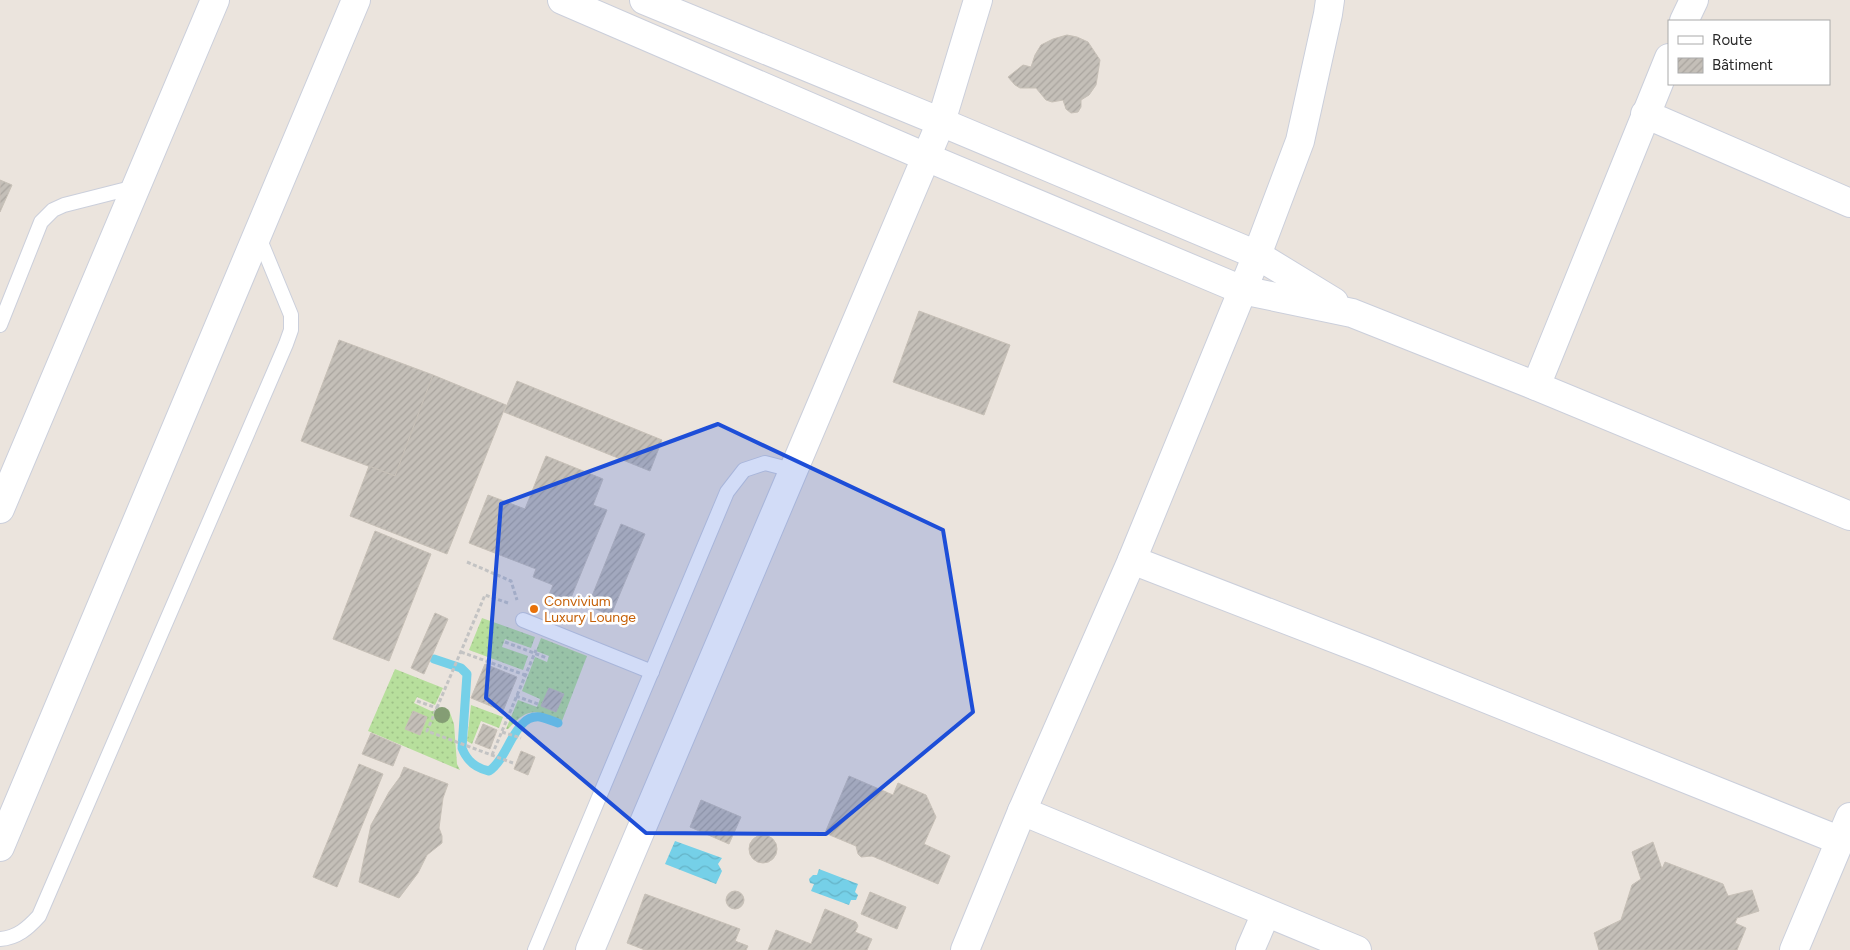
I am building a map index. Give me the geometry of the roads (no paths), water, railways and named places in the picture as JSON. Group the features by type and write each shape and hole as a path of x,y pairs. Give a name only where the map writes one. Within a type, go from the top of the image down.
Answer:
{"street":[{"path":"0,510 215,0"},
{"path":"0,847 356,0"},
{"path":"562,0 926,157 1242,290 1352,313"},
{"path":"644,0 1257,255 1352,313 1536,386 1850,516"},
{"path":"590,950 941,122 978,0"},
{"path":"965,950 1022,811 1132,560 1257,255 1300,141 1330,0"},
{"path":"1684,20 1694,0"},
{"path":"1536,386 1668,60"},
{"path":"1645,114 1850,203"},
{"path":"1132,560 1384,658 1845,829 1794,950"},
{"path":"1022,811 1357,950"},
{"path":"1250,950 1266,913"}],"lane":[{"path":"0,325 41,222 53,210 64,205 135,187"},
{"path":"0,939 9,939 27,930 39,916 286,344 290,330 291,315 258,234"},
{"path":"535,950 727,492 744,470 765,463 792,470"},
{"path":"521,614 544,628 652,672"}],"water":[{"path":"675,841 722,858 718,864 722,871 716,884 665,864"},
{"path":"819,869 858,884 855,892 858,895 856,900 851,900 849,905 811,891 814,884 810,883 809,879 813,875 817,875"}],"waterway":[{"path":"434,659 461,668 467,674 462,748 466,757 476,766 489,771 496,765 518,729 531,718 540,717 558,723"}],"place":[{"name":"Convivium Luxury Lounge","path":"534,609"}]}
